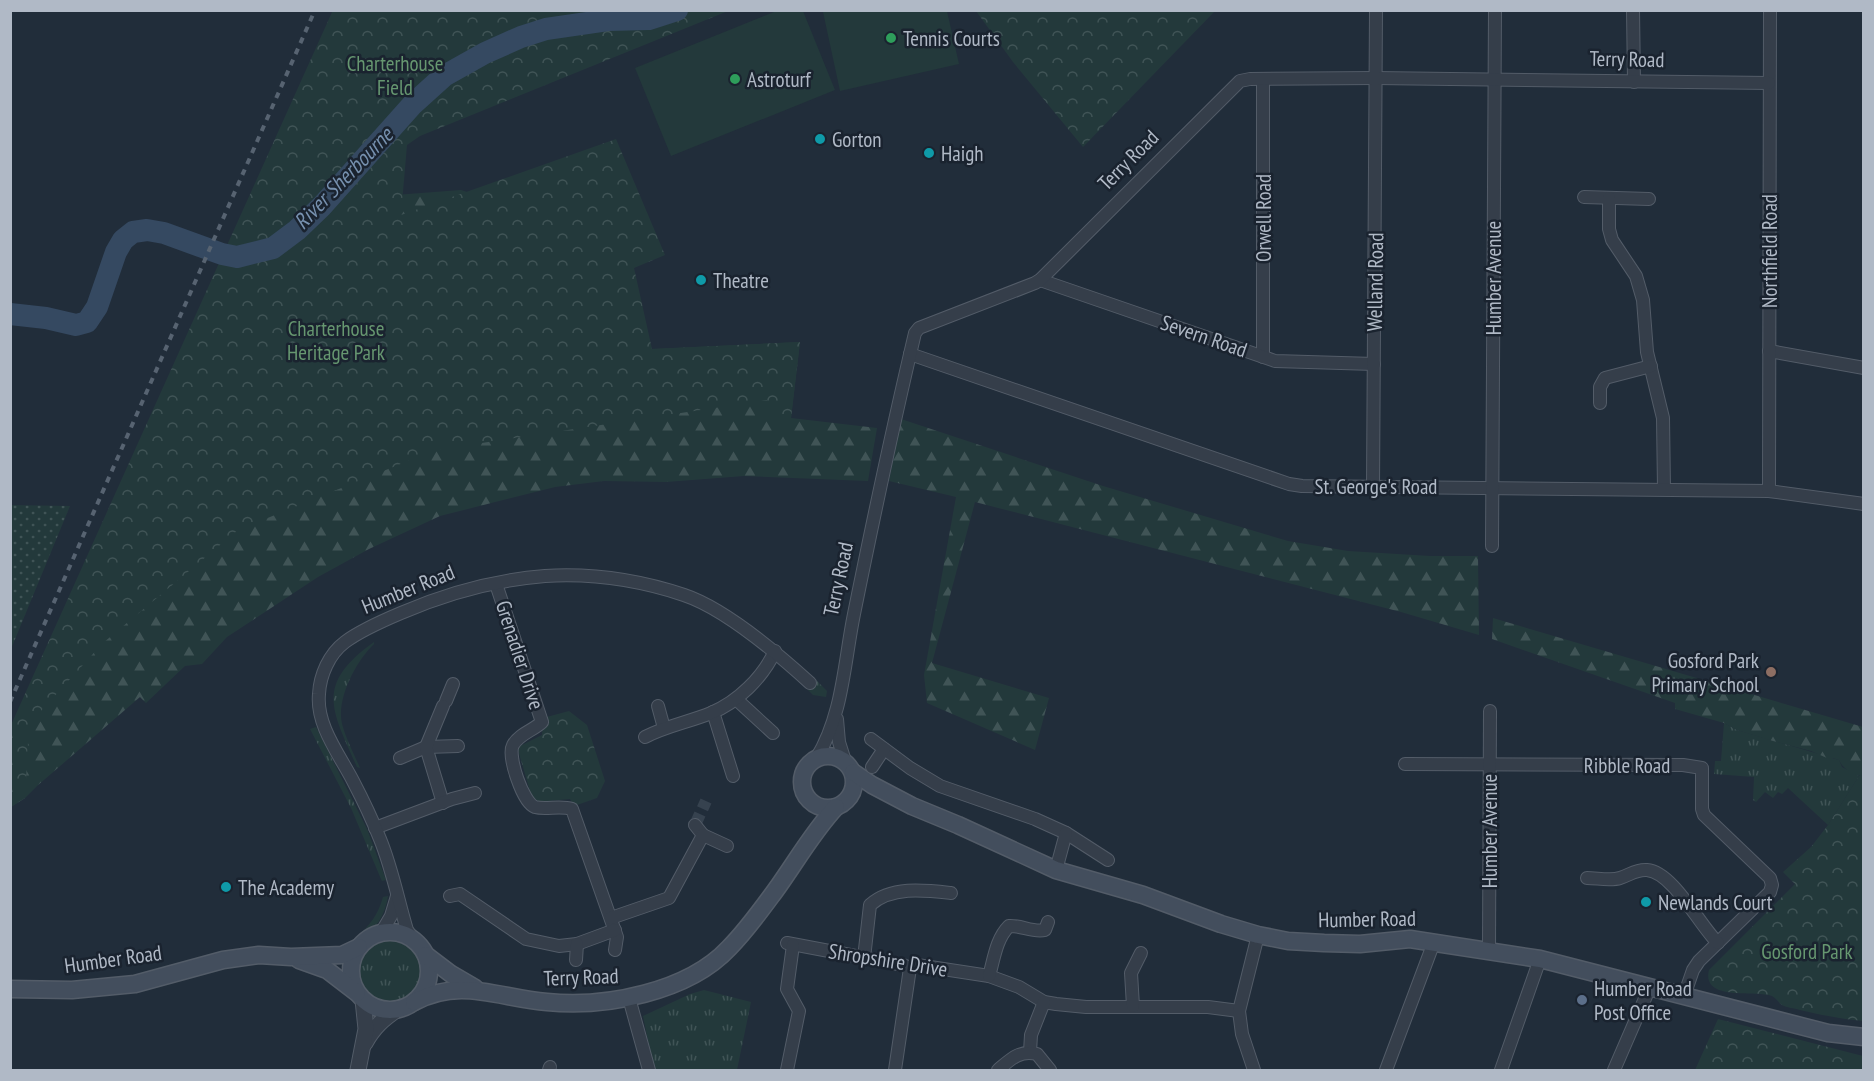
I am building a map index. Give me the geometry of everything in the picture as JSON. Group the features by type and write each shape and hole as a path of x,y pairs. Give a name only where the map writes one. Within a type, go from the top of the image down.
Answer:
{"main road":[{"path":"833,756 849,767 854,788 842,803 823,807 809,799 804,792 803,779 806,768 816,759 833,756"},
{"name":"Humber Road","path":"849,767 872,786 912,806 1056,870 1141,895 1258,936 1324,944 1359,944 1410,939 1540,959 1828,1033 1863,1037"},
{"name":"Humber Road","path":"842,803 866,797 912,806"},
{"name":"Terry Road","path":"800,852 809,824 809,799"},
{"name":"Terry Road","path":"414,1002 430,993 461,989 559,1003 597,1003 628,998 694,974 729,949 775,892 800,852 842,803"},
{"path":"381,933 400,933 413,939 426,955 429,973 427,986 422,995 414,1002 392,1011 378,1009 360,997 352,981 353,957 359,947 369,938 381,933"},
{"name":"Humber Road","path":"10,989 72,990 123,985 223,960 259,955 342,956 359,947"},
{"name":"Terry Road","path":"426,955 464,983 483,991"},
{"name":"Humber Road","path":"291,957 327,970 360,997"}],"street":[{"name":"Welland Road","path":"1373,487 1376,10"},
{"name":"Humber Avenue","path":"1492,546 1495,10"},
{"path":"1633,10 1634,82"},
{"name":"Northfield Road","path":"1769,491 1770,10"},
{"name":"Terry Road","path":"816,759 829,736 838,706 863,570 915,333 919,328 1040,280 1236,84 1246,80 1263,79 1376,78 1769,82"},
{"name":"Orwell Road","path":"1263,79 1263,357"},
{"path":"1584,197 1649,199"},
{"path":"1609,198 1609,229 1612,240 1636,276 1644,300 1647,352 1663,418 1664,489"},
{"name":"Severn Road","path":"1040,280 1275,361 1374,364"},
{"path":"1769,351 1863,368"},
{"name":"St. George's Road","path":"910,354 1289,484 1769,491 1863,504"},
{"path":"1600,403 1600,387 1605,378 1651,366"},
{"name":"Humber Road","path":"413,939 408,930 392,874 375,828 322,719 319,694 327,664 344,643 380,622 471,587 545,576 584,576 631,580 686,595 724,615 775,651 810,683"},
{"name":"Grenadier Drive","path":"496,584 542,722 513,744 510,753 517,778 529,803 536,807 563,806 572,809 617,937 615,950"},
{"path":"645,737 712,712 736,699 768,665 775,651"},
{"path":"443,803 426,747 453,684"},
{"path":"736,699 773,733"},
{"path":"658,706 664,728"},
{"name":"Terry Road","path":"838,706 837,729 849,767"},
{"name":"Humber Avenue","path":"1490,951 1491,711"},
{"path":"712,712 733,776"},
{"path":"871,739 940,786 1035,819 1066,833 1108,860"},
{"path":"400,758 426,747 458,746"},
{"path":"872,767 884,749"},
{"name":"Ribble Road","path":"1405,764 1678,765 1702,768 1704,815 1770,878 1773,885 1770,892 1718,943"},
{"path":"375,828 475,793"},
{"path":"450,896 460,894 526,939 559,946 577,944 669,898 699,830 727,846"},
{"path":"1056,870 1066,833"},
{"path":"1587,878 1619,879 1633,871 1649,870 1667,881 1692,908 1702,926 1718,943 1693,970 1684,996"},
{"path":"864,958 870,905 877,898 916,890 951,893"},
{"path":"381,933 391,916 398,895"},
{"path":"989,976 997,946 1009,926 1040,932 1045,930 1047,922"},
{"path":"1254,1071 1242,1034 1239,1011 1258,936"},
{"path":"1386,1071 1434,942"},
{"path":"576,960 577,944"},
{"name":"Shropshire Drive","path":"787,1071 799,1011 787,988 790,944 910,968 917,965 989,976 1019,987 1044,1002 1067,1006 1208,1007 1239,1011"},
{"path":"1133,1006 1131,973 1141,953"},
{"path":"1501,1071 1540,959"},
{"path":"894,1071 910,968"},
{"path":"1614,1071 1650,987"},
{"path":"358,1071 366,1029 360,997"},
{"path":"628,998 649,1071"},
{"path":"1030,1052 1031,1035 1044,1002"},
{"path":"363,1048 381,1020 398,1009"},
{"path":"998,1071 1019,1053 1030,1052 1037,1054 1050,1071"}],"green space":[{"name":"Charterhouse Heritage Park","path":"333,10 728,11 420,136 407,145 401,215 616,139 665,255 634,268 652,349 800,342 791,418 768,415 767,400 435,450 238,530 103,643 29,724 25,798 11,807 11,725"},
{"name":"Astroturf","path":"779,10 803,11 835,90 671,156 635,68"},
{"name":"Tennis Courts","path":"947,11 959,64 840,91 823,12"},
{"path":"976,11 1215,11 1083,147 1013,62"},
{"path":"461,190 509,206 602,259 652,349 800,342 791,418 877,428 868,481 744,476 666,482 604,481 555,487 440,516 369,549 318,577 227,637 202,664 185,666 146,703 140,697 25,798 11,807 11,725 382,196"},
{"path":"901,419 1103,486 1288,541 1348,551 1430,556 1478,556 1479,635 1401,612 975,502 932,663 1049,698 1035,750 927,703 924,675 956,497 889,481"},
{"path":"10,505 70,506 11,649"},
{"path":"1493,618 1863,727 1863,776 1849,771 1839,760 1675,709 1675,703 1492,639"},
{"path":"374,642 354,670 342,703 342,724 360,768 357,767 341,729 334,699 336,685 343,672 355,657"},
{"path":"816,680 827,691 826,697 813,695 808,690"},
{"path":"569,711 587,725 605,781 597,798 574,806 570,799 536,802 532,798 518,750 520,746 542,735 543,718"},
{"path":"1724,723 1737,730 1839,760 1842,767 1859,776 1828,825 1788,788 1782,794 1778,792 1773,798 1765,792 1756,802 1753,800 1754,777 1714,774 1715,761 1721,761"},
{"path":"316,727 367,829 386,880 382,881 351,808 310,729"},
{"name":"Gosford Park","path":"1859,776 1864,776 1863,1021 1786,1007 1772,996 1764,994 1732,993 1713,987 1709,980 1709,970 1795,884 1783,872 1811,847"},
{"path":"388,896 379,922 359,941 356,938 373,919 383,897"},
{"path":"390,941 412,950 421,972 412,994 390,1003 368,994 359,972 368,950"},
{"path":"704,990 751,1002 737,1070 654,1070 643,1016 690,994"},
{"path":"1718,1019 1863,1056 1863,1070 1695,1070"}],"waterway":[{"name":"River Sherbourne","path":"10,314 46,318 76,325 87,322 97,307 116,252 123,240 133,232 147,230 164,233 222,254 237,257 273,248 297,230 322,206 413,104 444,76 485,53 546,29 608,20 649,19 677,10"}],"tunnel":[{"path":"695,825 706,801"}],"railway":[{"path":"10,702 315,10"}],"place":[{"name":"Tennis Courts","path":"891,38"},
{"name":"Astroturf","path":"735,79"},
{"name":"Gorton","path":"820,139"},
{"name":"Haigh","path":"929,153"},
{"name":"Theatre","path":"701,280"},
{"name":"Gosford Park Primary School","path":"1771,672"},
{"name":"The Academy","path":"226,887"},
{"name":"Newlands Court","path":"1646,902"},
{"name":"Humber Road Post Office","path":"1582,1000"}],"park label":[{"name":"Charterhouse Field","path":"395,75"}]}
